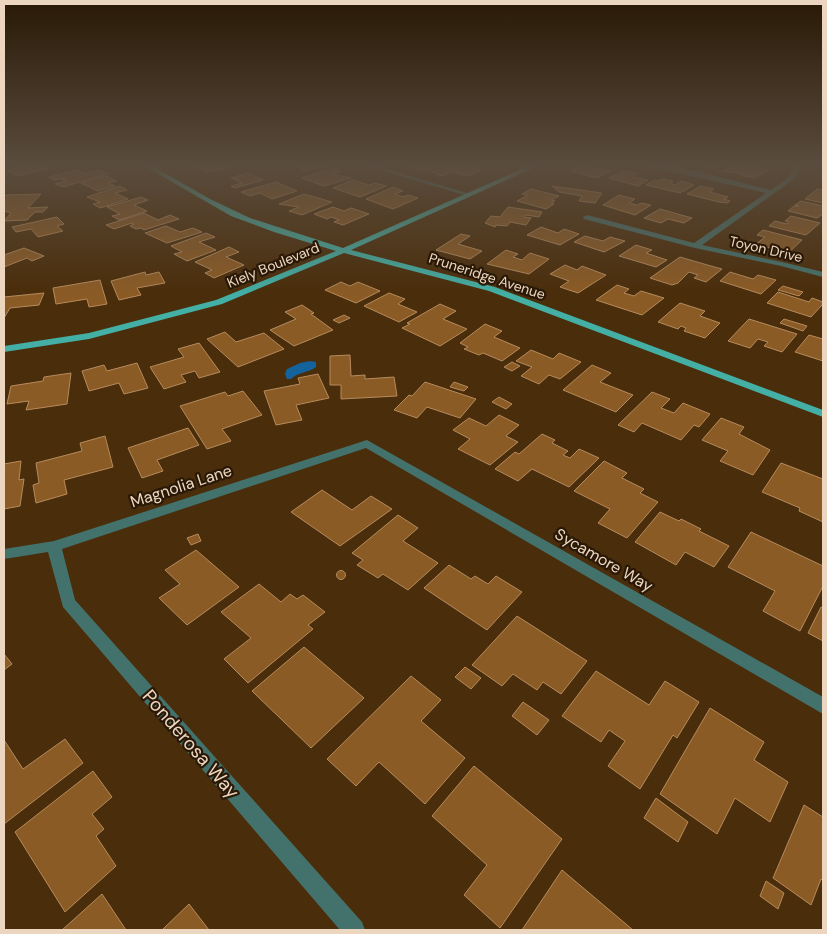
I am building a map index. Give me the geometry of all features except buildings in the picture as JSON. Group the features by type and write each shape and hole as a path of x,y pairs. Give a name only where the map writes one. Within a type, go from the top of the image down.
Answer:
{"main road":[{"name":"Pruneridge Avenue","path":"220,208 246,219 344,250 436,272 492,289 823,414"},
{"name":"Kiely Boulevard","path":"4,349 89,336 173,315 238,295 441,208"}],"street":[{"path":"695,246 750,208"},
{"name":"Toyon Drive","path":"587,217 695,246 782,264 823,275"},
{"name":"Magnolia Lane","path":"4,554 54,546 367,444"},
{"name":"Sycamore Way","path":"367,444 823,706"},
{"name":"Ponderosa Way","path":"54,546 68,603 354,930"}],"water":[{"path":"310,361 316,362 316,367 291,379 287,379 285,374 287,369"}]}
